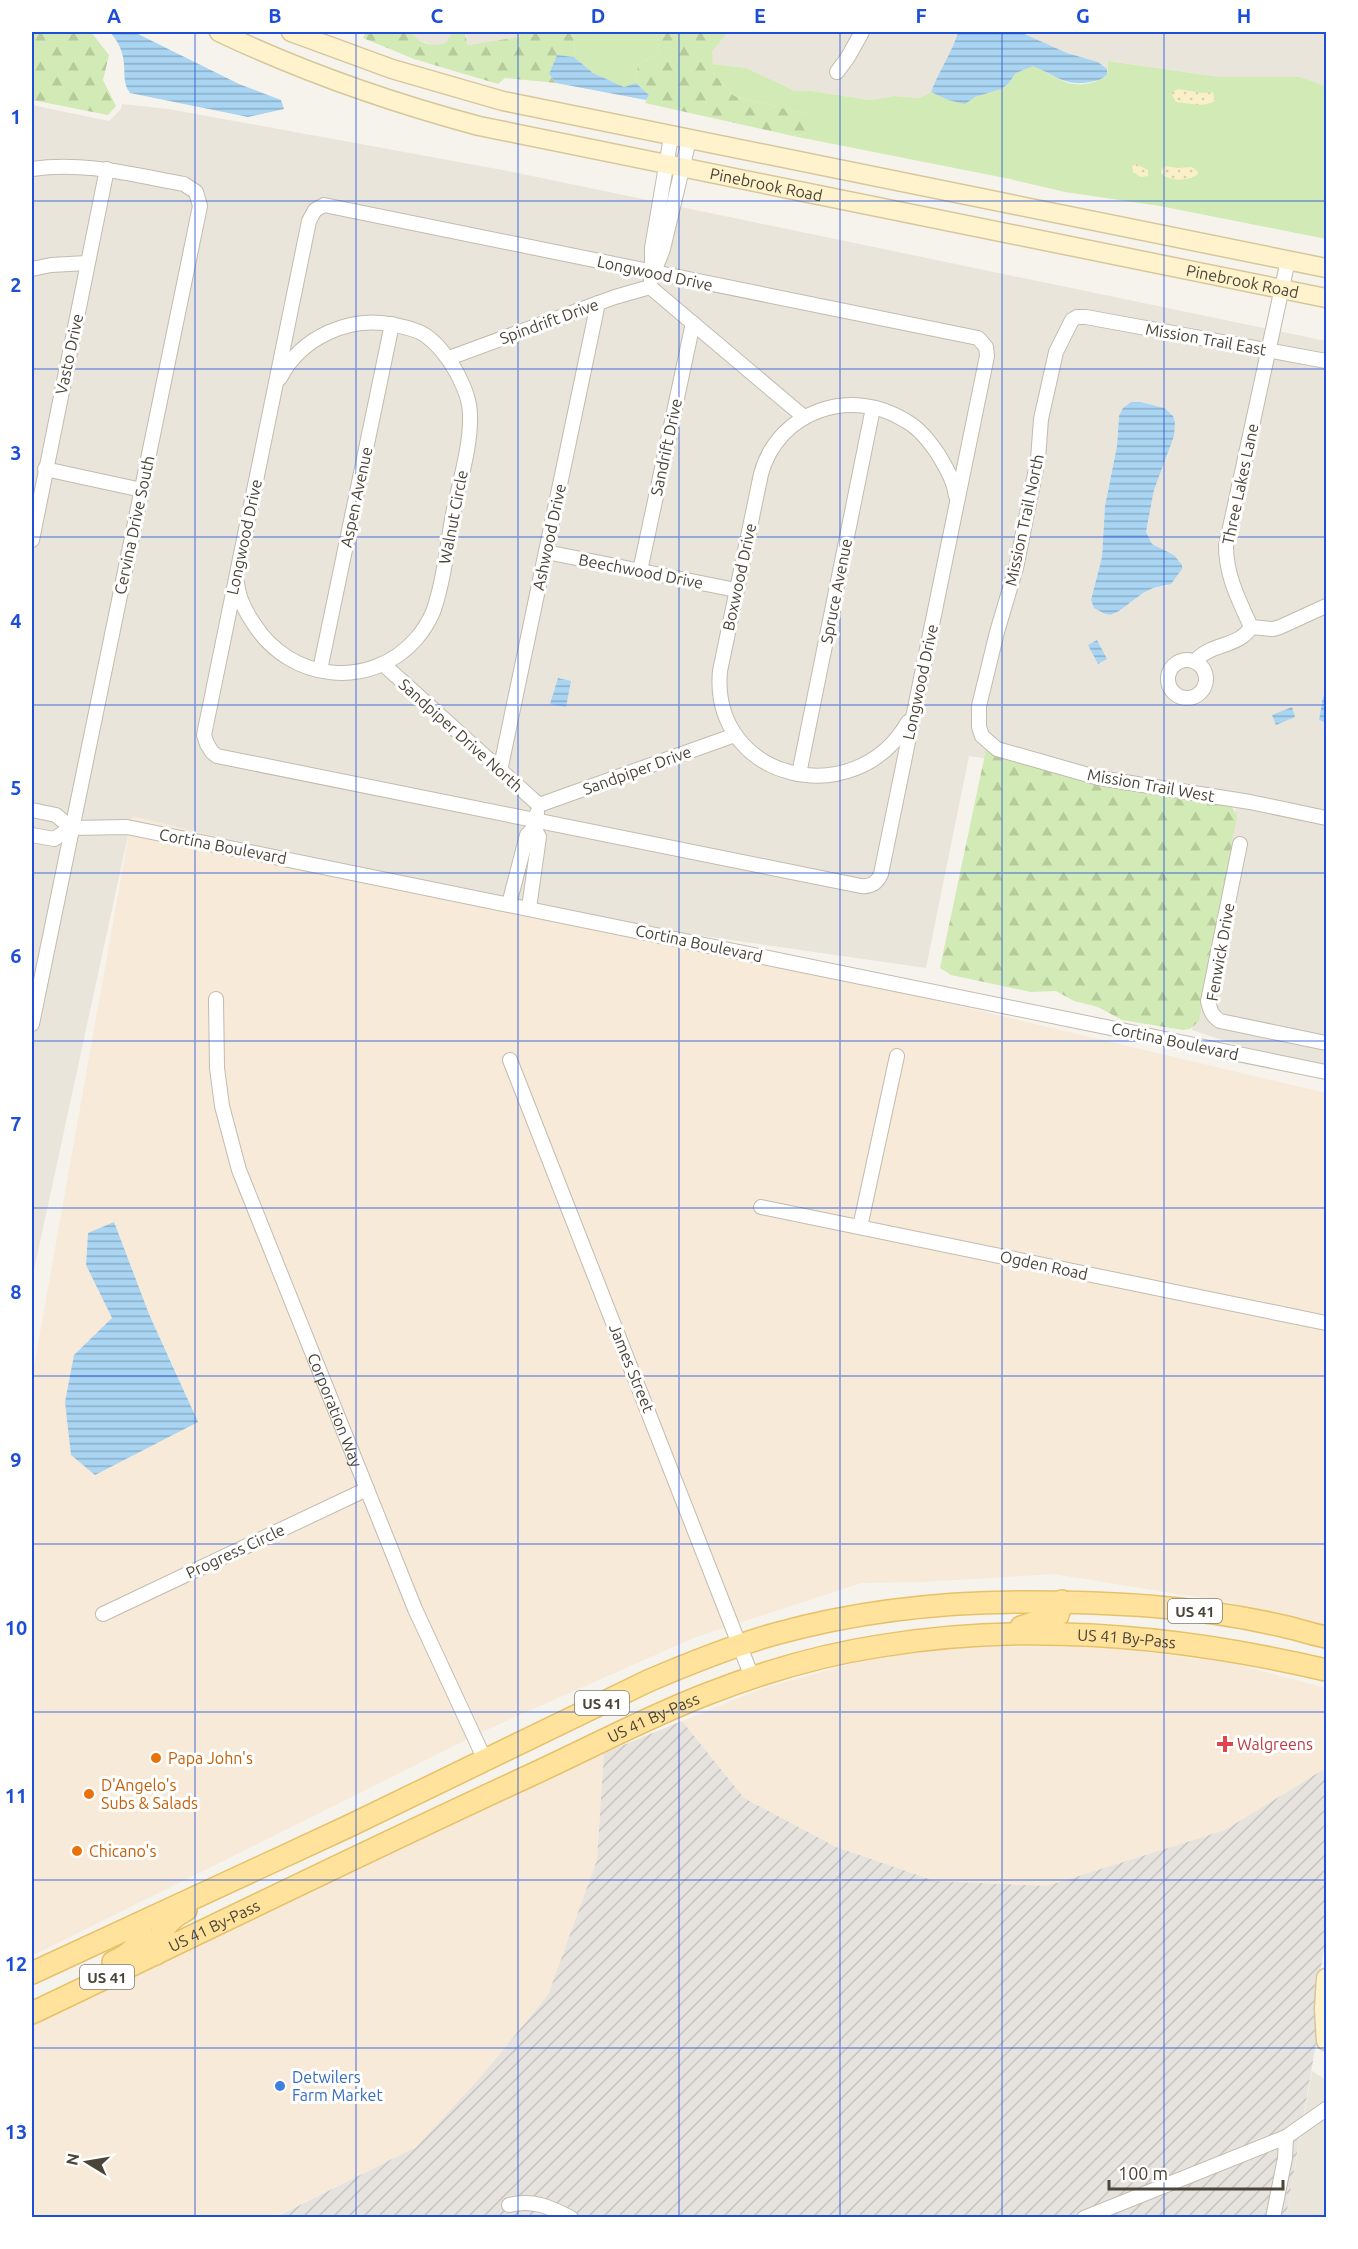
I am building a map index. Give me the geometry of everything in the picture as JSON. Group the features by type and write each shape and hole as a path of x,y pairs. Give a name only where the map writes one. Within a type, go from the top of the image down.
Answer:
{"main road":[{"name":"US 41 By-Pass","path":"32,1973 347,1827 648,1681 741,1644 805,1626 895,1609 950,1603 1062,1601 1120,1603 1208,1613 1279,1625 1326,1637"},
{"path":"997,1635 1058,1616 1062,1601"},
{"name":"US 41 By-Pass","path":"32,2013 662,1713 752,1677 797,1663 880,1646 960,1636 1102,1635 1238,1652 1326,1670"},
{"path":"463,1806 484,1760"},
{"path":"156,1954 158,1938 173,1917 312,1851 347,1827"},
{"path":"141,1923 156,1954"},
{"path":"32,2001 129,1954 139,1941 141,1923"}],"street":[{"name":"Pinebrook Road","path":"219,32 323,78 410,107 516,135 1326,298"},
{"name":"Pinebrook Road","path":"291,32 370,62 458,90 503,101 1326,268"},
{"path":"837,72 862,32"},
{"path":"671,136 674,167"},
{"path":"689,140 674,167 652,248 651,280 693,323 804,417"},
{"name":"Cervina Drive South","path":"32,169 64,165 107,169 184,184 196,192 200,199 32,1024"},
{"name":"Vasto Drive","path":"32,540 107,169"},
{"name":"Longwood Drive","path":"329,205 651,280 982,340 986,347 987,356 880,874 871,886 850,884 535,824 218,756 212,752 204,735 311,214 320,206 329,205"},
{"name":"Three Lakes Lane","path":"1251,627 1229,578 1226,562 1227,546 1288,260"},
{"path":"32,269 51,265 87,263"},
{"name":"Spindrift Drive","path":"449,358 598,303 651,280"},
{"name":"Ashwood Drive","path":"500,771 598,303"},
{"name":"Mission Trail East","path":"1086,317 1326,361"},
{"name":"Mission Trail North","path":"982,736 979,727 979,706 1016,568 1038,459 1041,419 1056,352 1072,320 1086,317"},
{"name":"Walnut Circle","path":"236,571 241,600 261,635 284,657 320,670 345,673 364,671 383,664 406,649 416,639 429,621 436,600 470,426 467,394 449,358 426,336 411,328 377,322 355,323 326,334 298,353 276,386"},
{"name":"Sandrift Drive","path":"640,571 693,323"},
{"name":"Aspen Avenue","path":"320,670 392,324"},
{"name":"Boxwood Drive","path":"915,704 907,724 884,753 850,772 830,776 799,774 766,763 735,735 722,704 719,680 736,591 764,460 782,433 804,417 835,407 856,406 873,408 905,420 924,436 943,463 955,488 956,507"},
{"name":"Spruce Avenue","path":"799,774 873,408"},
{"path":"45,470 142,490"},
{"name":"Beechwood Drive","path":"546,552 736,591"},
{"path":"1195,662 1203,654 1243,637 1251,627 1273,629 1326,606"},
{"name":"Sandpiper Drive North","path":"383,664 539,805"},
{"name":"Sandpiper Drive","path":"539,805 735,735"},
{"name":"Mission Trail West","path":"982,736 997,748 1100,778 1250,802 1326,818"},
{"path":"509,904 527,835 535,824 539,805"},
{"path":"32,810 56,815 71,828"},
{"path":"529,908 539,837 535,824"},
{"name":"Cortina Boulevard","path":"32,835 54,839 71,828 127,827 1326,1072"},
{"name":"Fenwick Drive","path":"1240,844 1208,1001 1210,1009 1220,1021 1326,1043"},
{"name":"Corporation Way","path":"216,999 217,1068 222,1106 239,1170 415,1609 484,1760"},
{"path":"860,1227 897,1056"},
{"name":"James Street","path":"510,1060 741,1644 752,1677"},
{"name":"Ogden Road","path":"761,1207 1326,1323"},
{"name":"Progress Circle","path":"103,1614 367,1489"},
{"path":"1326,1978 1324,2009 1326,2041"},
{"path":"1084,2217 1286,2137 1326,2109"},
{"path":"1273,2217 1285,2158 1286,2137"},
{"path":"509,2205 522,2202 540,2203 571,2217"}],"shaded area":[{"path":"411,32 453,32 445,43 435,46 416,39"},
{"path":"464,32 520,32 521,37 468,45"},
{"path":"728,32 958,32 931,92 920,98 895,96 870,100 812,91 795,91 746,68 712,64 712,52"},
{"path":"1020,32 1326,32 1326,86 1300,77 1220,77 1109,61 1107,69 1098,62 1067,53"},
{"path":"122,104 169,109 508,171 1326,341 1326,490 1324,496 1326,502 1326,693 1323,697 1319,720 1326,723 1326,1074 1192,1030 1238,796 969,756 926,968 516,909 132,817 32,1279 32,105 109,121 121,109","holes":["1131,402 1164,408 1170,446 1154,490 1146,532 1152,544 1174,555 1182,565 1167,586 1153,588 1143,593 1110,615 1095,608 1091,600 1102,557 1105,506 1117,446 1119,416"]},
{"path":"132,816 516,909 926,998 1326,1093 1326,1625 1227,1602 1054,1574 924,1582 861,1583 696,1637 484,1731 32,1956 32,1378","holes":["88,1233 149,1314 179,1378 99,1331 112,1318 86,1265"]},
{"path":"1091,1645 1232,1663 1326,1688 1326,1768 1225,1830 1047,1886 935,1881 836,1847 744,1798 682,1721 760,1689 904,1649"},
{"path":"682,1721 744,1798 836,1847 935,1881 1047,1886 1225,1830 1326,1768 1326,1933 1318,1988 1318,2032 1286,2217 274,2218 416,2147 479,2079 548,1995 597,1860 604,1753"},
{"path":"604,1753 597,1860 548,1995 479,2079 416,2147 274,2217 32,2218 32,2025"},
{"path":"1312,2071 1326,2080 1326,2217 1286,2218"}],"green space":[{"path":"32,32 91,32 109,55 103,80 116,106 108,115 32,100"},
{"path":"366,32 411,32 422,42 435,45 445,43 453,32 464,32 468,45 520,37 520,32 572,32 575,38 574,57 557,55 549,74 556,83 505,78 498,84 414,59 363,38"},
{"path":"572,32 656,32 660,53 638,64 636,83 624,87 593,73 574,57 575,38"},
{"path":"656,32 728,32 712,52 713,73 734,96 809,115 813,126 807,133 793,136 645,103 649,95 636,83 638,64 660,53"},
{"path":"1108,61 1220,77 1300,77 1326,86 1326,239 1160,206 1065,192 793,136 807,133 809,115 734,96 713,73 712,64 746,68 795,91 812,91 870,100 895,96 920,98 931,92 948,100 975,97 1001,89 1016,73 1033,65 1070,83 1092,82 1107,75"},
{"path":"988,740 1232,807 1237,816 1199,1021 1190,1029 1183,1030 1122,1020 1098,1007 1074,1001 1056,991 1031,992 951,975 940,968"}],"sand":[{"path":"1178,89 1203,93 1213,92 1215,101 1201,105 1176,102 1171,93"},
{"path":"1136,164 1148,170 1148,176 1141,177 1133,172 1132,166"},
{"path":"1166,166 1192,167 1198,174 1185,179 1169,178 1161,173"}],"water":[{"path":"110,32 134,32 239,84 281,100 284,109 248,117 130,93 125,83 121,51"},
{"path":"958,32 1020,32 1067,53 1098,62 1107,69 1107,75 1095,81 1074,83 1033,66 1016,73 1001,89 975,97 965,104 948,100 931,92"},
{"path":"557,55 574,57 593,73 624,87 636,83 649,95 646,100 556,83 549,74"},
{"path":"1131,402 1164,408 1173,416 1175,422 1174,436 1154,490 1146,532 1152,544 1174,555 1182,565 1182,569 1171,584 1143,593 1110,615 1094,608 1091,600 1102,557 1105,506 1117,446 1119,416 1123,408"},
{"path":"1097,640 1107,659 1098,664 1088,645"},
{"path":"558,678 571,681 566,707 550,704"},
{"path":"1326,693 1326,723 1319,720 1323,697"},
{"path":"1292,707 1295,717 1276,725 1272,715"},
{"path":"114,1222 149,1314 198,1422 95,1475 71,1455 65,1402 74,1355 112,1318 86,1265 88,1233"}],"place":[{"name":"Walgreens","path":"1225,1744"},
{"name":"Papa John's","path":"156,1758"},
{"name":"D'Angelo's Subs & Salads","path":"89,1794"},
{"name":"Chicano's","path":"77,1851"},
{"name":"Detwilers Farm Market","path":"280,2086"}]}
